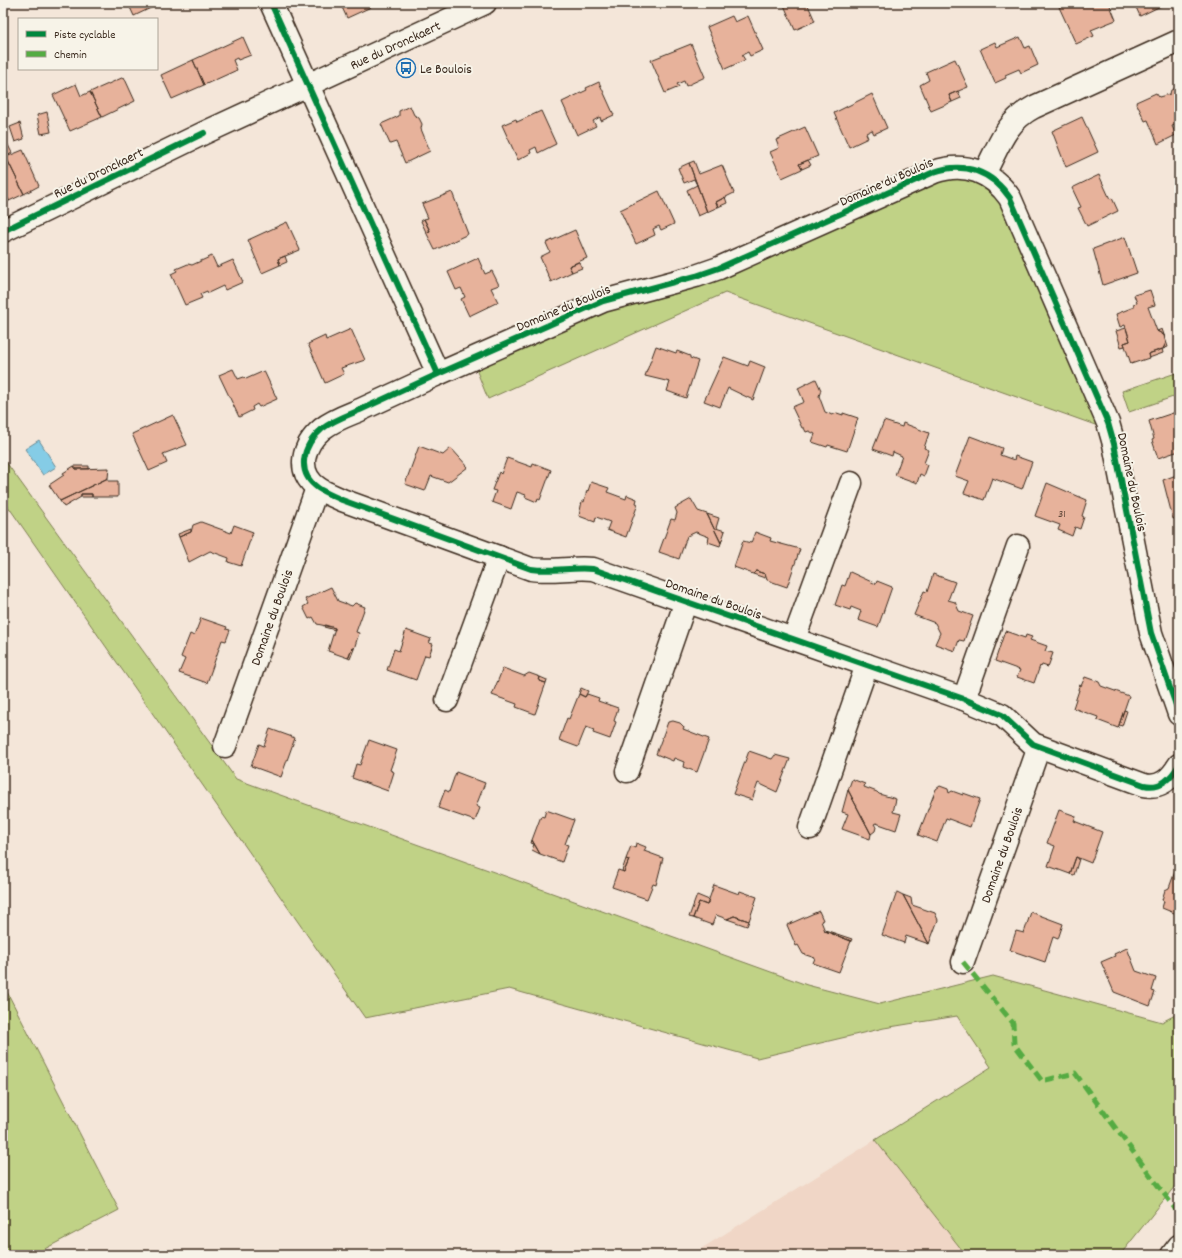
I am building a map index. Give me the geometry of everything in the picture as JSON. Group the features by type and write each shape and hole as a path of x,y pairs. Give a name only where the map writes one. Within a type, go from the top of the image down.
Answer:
{"street":[{"path":"271,3 438,374"},
{"name":"Rue du Dronckaert","path":"3,232 204,133 485,3"},
{"path":"984,174 1007,130 1017,117 1024,112 1179,41"},
{"name":"Domaine du Boulois","path":"1179,714 1151,633 1114,444 1108,423 1010,198 1001,187 984,174 968,167 934,172 719,268 696,276 603,300 438,374 323,428 309,444 303,463 309,480 318,488 342,500 531,569 593,569 964,699 1002,715 1033,744 1039,747 1150,787 1158,786 1171,777 1179,765"},
{"path":"794,639 851,483"},
{"name":"Domaine du Boulois","path":"225,746 318,488"},
{"path":"964,699 1018,546"},
{"path":"447,700 499,557"},
{"name":"Domaine du Boulois","path":"627,771 686,601"},
{"path":"810,828 867,665"},
{"name":"Domaine du Boulois","path":"963,962 1039,747"},
{"path":"1172,1255 1179,1246"}],"shaded area":[{"path":"875,1140 966,1255 691,1255"}],"green space":[{"path":"964,175 991,188 999,201 1098,426 725,293 488,399 476,369 622,305 947,177"},
{"path":"1179,372 1179,395 1129,412 1122,391"},
{"path":"3,458 236,779 807,985 880,1004 993,976 1162,1022 1179,1013 1179,1181 1120,1255 966,1255 875,1140 991,1067 957,1016 884,1028 757,1058 509,989 365,1018 3,499"},
{"path":"3,984 119,1210 33,1255 3,1255"}],"water":[{"path":"39,440 56,467 43,475 25,449"}],"building":[{"path":"128,3 159,3 159,4 134,16"},
{"path":"340,3 368,3 371,7 347,18"},
{"path":"783,3 807,3 815,21 795,30"},
{"path":"1068,3 1109,3 1116,20 1091,30 1094,36 1076,44 1059,7"},
{"path":"1134,3 1167,3 1140,16"},
{"path":"732,16 735,22 748,16 763,50 750,56 748,52 742,55 745,60 725,69 707,27"},
{"path":"243,37 251,55 238,60 237,58 233,60 237,70 204,85 193,60"},
{"path":"1020,37 1025,48 1030,46 1038,65 1021,73 1019,69 1005,75 1006,78 995,83 980,49 995,42 997,47"},
{"path":"691,44 705,77 686,86 684,81 677,84 679,87 665,93 651,60"},
{"path":"955,59 968,87 949,95 952,102 931,111 920,85 929,80 926,72"},
{"path":"193,60 204,85 172,99 161,75"},
{"path":"124,77 135,101 102,117 90,92"},
{"path":"599,82 614,115 601,121 600,117 593,121 596,126 577,135 562,102 587,90 586,88"},
{"path":"76,84 81,96 90,92 102,117 70,131 53,95"},
{"path":"1179,87 1179,123 1172,126 1176,135 1158,144 1148,120 1145,121 1136,102 1156,93 1159,97 1170,94 1171,90"},
{"path":"958,91 961,98 952,102 949,95"},
{"path":"872,94 887,128 874,134 872,130 866,133 868,138 849,147 834,113"},
{"path":"410,106 414,115 419,118 422,124 421,129 430,151 405,163 396,142 390,144 381,124 399,116 399,111"},
{"path":"541,111 556,144 538,153 536,147 530,150 531,153 518,160 502,125 516,119 517,122"},
{"path":"47,112 51,132 41,134 37,115"},
{"path":"1082,117 1098,152 1066,167 1052,131"},
{"path":"20,123 24,139 15,142 10,127"},
{"path":"805,127 818,156 799,164 802,169 782,178 770,152 779,148 776,140"},
{"path":"4,137 12,153 5,157 3,152"},
{"path":"23,150 39,186 24,194 6,157"},
{"path":"6,157 24,194 9,201 3,188 3,158"},
{"path":"808,160 811,165 802,169 799,164"},
{"path":"694,161 699,174 722,165 734,193 716,202 718,207 707,212 689,163"},
{"path":"689,163 707,212 698,216 687,190 697,185 694,179 684,183 678,168"},
{"path":"1099,175 1110,199 1112,198 1118,211 1087,226 1078,208 1081,207 1072,188"},
{"path":"3,188 9,201 3,204"},
{"path":"659,191 674,224 661,230 659,226 653,229 655,235 636,244 620,210"},
{"path":"452,192 468,234 435,250 426,232 430,231 424,219 428,218 422,204"},
{"path":"725,197 727,203 718,207 716,202"},
{"path":"424,219 430,231 426,232 421,221"},
{"path":"287,222 300,250 278,259 280,265 262,273 248,240"},
{"path":"575,230 587,258 569,266 572,272 551,282 540,257 550,252 546,243"},
{"path":"1125,237 1137,273 1103,285 1093,249"},
{"path":"212,256 217,267 233,260 243,282 225,290 223,286 208,293 207,291 200,294 202,298 185,305 171,274 177,271 176,269 188,264 192,265"},
{"path":"285,256 287,262 280,265 278,259"},
{"path":"478,258 485,274 492,271 499,285 491,288 498,302 469,316 461,299 465,297 461,288 456,290 448,272"},
{"path":"579,262 582,268 572,272 569,266"},
{"path":"1150,290 1155,305 1148,307 1157,331 1164,335 1166,343 1163,349 1148,354 1149,358 1131,364 1124,343 1130,341 1125,325 1120,327 1116,314 1134,307 1133,304 1137,303 1134,295"},
{"path":"1126,328 1130,341 1124,343 1125,346 1121,347 1116,331"},
{"path":"351,329 365,360 341,368 344,374 325,383 308,344 325,336 326,340"},
{"path":"1162,329 1164,335 1157,331"},
{"path":"1164,335 1168,347 1163,349 1166,343"},
{"path":"656,346 676,353 677,351 698,361 686,398 667,391 670,382 645,376"},
{"path":"1162,349 1163,353 1149,358 1148,354"},
{"path":"724,357 748,366 750,361 765,367 753,400 728,388 720,407 704,401"},
{"path":"233,369 238,379 244,377 246,379 264,371 277,399 259,407 257,404 252,407 253,410 239,417 219,375"},
{"path":"816,379 821,390 819,396 825,412 832,415 837,413 843,415 843,413 858,418 847,451 812,442 815,434 809,431 806,432 804,428 802,428 792,407 804,402 798,388"},
{"path":"1179,411 1179,451 1158,458 1152,440 1154,439 1149,421"},
{"path":"173,415 187,445 163,454 167,463 149,471 132,434"},
{"path":"884,421 902,427 903,423 929,433 924,448 929,450 924,463 928,465 924,476 920,474 917,483 895,475 902,456 893,452 892,456 873,449"},
{"path":"970,436 1002,448 1000,455 1014,460 1015,456 1032,462 1022,489 992,478 984,500 964,493 969,481 955,476"},
{"path":"419,446 443,455 451,448 468,467 448,482 431,476 425,491 405,484"},
{"path":"507,458 532,467 533,463 551,470 540,500 538,499 537,502 525,497 526,495 517,492 511,509 492,502 496,491 492,490 499,472 501,474"},
{"path":"74,466 76,469 109,468 108,478 60,501 49,485"},
{"path":"74,466 89,466 89,469 76,469"},
{"path":"1179,474 1179,517 1173,519 1163,480"},
{"path":"108,478 108,481 118,481 118,497 92,497 92,494 81,494 81,497 64,507 60,501"},
{"path":"591,482 609,488 607,492 626,499 627,495 637,499 636,503 638,504 626,537 607,530 610,522 596,517 595,522 579,516 582,501 584,502"},
{"path":"1047,483 1087,500 1080,529 1075,527 1072,536 1058,530 1060,525 1035,516"},
{"path":"81,494 92,494 92,497 81,497"},
{"path":"691,499 698,511 707,514 721,543 720,546 708,542 709,537 696,532 687,536 679,559 659,552 671,519 675,520 677,513 675,508"},
{"path":"707,514 719,518 716,528 725,531 721,543"},
{"path":"201,522 231,533 234,525 253,532 241,566 228,562 229,558 210,551 189,562 179,537 191,532 193,525"},
{"path":"191,529 191,532 179,537 178,534"},
{"path":"755,532 771,538 770,541 800,549 787,587 767,580 765,574 756,571 753,574 734,567 743,541 751,543"},
{"path":"756,571 765,574 765,578 753,574"},
{"path":"850,572 876,584 877,581 892,587 878,627 858,620 861,611 851,607 850,610 835,605 842,585 845,586"},
{"path":"933,574 955,582 948,600 955,602 959,611 973,616 964,641 959,640 955,651 935,644 940,633 935,623 914,615 924,591 927,592"},
{"path":"331,587 338,601 352,606 355,603 365,607 356,632 359,633 354,649 352,648 348,658 328,651 335,628 317,624 313,617 309,619 303,607 308,604 305,599"},
{"path":"201,618 227,627 226,629 230,630 226,641 222,640 207,683 179,673 185,659 181,657 190,634 194,636"},
{"path":"325,625 335,628 335,630 324,627"},
{"path":"406,630 431,639 429,643 433,644 429,656 425,655 416,680 387,670 394,649 399,651"},
{"path":"1005,631 1025,638 1026,635 1032,637 1030,640 1047,646 1045,651 1053,653 1048,667 1042,665 1041,667 1040,666 1034,683 1017,677 1020,670 995,661"},
{"path":"352,648 354,649 350,659 348,658"},
{"path":"503,668 524,676 529,673 540,677 539,681 546,683 535,714 516,707 517,704 492,695"},
{"path":"540,677 547,680 546,683 539,681"},
{"path":"1085,677 1099,682 1101,686 1129,696 1118,728 1097,720 1098,717 1073,708 1079,690 1079,685 1081,686"},
{"path":"581,688 588,691 585,697 579,694"},
{"path":"579,694 585,697 587,694 599,698 598,701 618,708 614,721 616,722 610,739 593,733 594,730 586,727 578,747 559,740 567,718 569,719"},
{"path":"1124,710 1127,711 1122,726 1119,725"},
{"path":"673,721 680,723 684,727 683,729 709,739 697,772 683,767 684,762 674,758 673,761 656,754 668,722"},
{"path":"270,729 295,738 281,777 251,766 259,744 264,746"},
{"path":"369,740 397,750 390,770 394,772 388,791 352,778 356,764 360,765"},
{"path":"749,751 772,759 775,755 790,759 777,792 758,783 752,800 733,794"},
{"path":"456,772 485,783 476,806 480,808 475,821 438,808 445,790 449,792"},
{"path":"852,779 865,784 864,787 879,794 896,799 893,812 901,814 896,830 876,823 874,824 876,827 875,831 871,834 848,790"},
{"path":"940,786 948,789 949,793 952,791 963,795 963,793 980,799 970,827 946,818 937,842 918,835 936,789"},
{"path":"848,790 871,834 870,839 842,829 848,814 842,812"},
{"path":"546,810 574,820 565,844 568,845 562,862 540,854 532,840 541,816 544,817"},
{"path":"1059,810 1076,816 1074,821 1102,832 1091,863 1076,857 1070,874 1048,866 1055,846 1047,843"},
{"path":"532,840 540,854 532,850 534,844 531,843"},
{"path":"636,843 646,847 644,851 663,858 656,885 653,884 647,899 612,887 618,870 624,872 629,860 626,859 631,846 635,848"},
{"path":"1076,857 1079,859 1074,875 1070,874"},
{"path":"626,859 629,860 624,872 622,871"},
{"path":"1177,866 1179,867 1179,915 1162,908 1164,901 1162,900 1165,890 1169,888"},
{"path":"714,885 739,894 740,891 757,897 749,921 734,916 727,919 716,915 712,925 693,918 699,902 707,905"},
{"path":"897,892 903,895 929,944 906,936 904,943 882,935"},
{"path":"697,895 709,900 707,905 699,902 693,918 689,917"},
{"path":"903,895 911,898 912,905 935,913 938,920 929,944"},
{"path":"819,911 823,920 821,921 825,931 851,941 839,972 813,963 815,958 803,954 798,945 796,946 787,925"},
{"path":"1031,912 1063,924 1058,939 1053,937 1045,962 1010,950 1016,931 1024,933"},
{"path":"734,916 749,921 747,926 727,919"},
{"path":"825,930 852,939 851,941"},
{"path":"1127,948 1136,971 1156,978 1152,991 1155,992 1150,1006 1114,992 1101,962 1115,956 1114,954"}],"marked path":[{"path":"963,962 1013,1023 1014,1044 1042,1081 1075,1073 1179,1214"}],"cycle path":[{"path":"271,3 438,374 341,418 331,423 315,435 306,450 304,467 311,482 318,488 342,500 531,569 593,569 964,699 1002,715 1033,744 1144,785 1150,786 1160,784 1169,778 1179,765"},
{"path":"3,231 204,133"},
{"path":"438,374 603,301 696,276 719,268 934,172 956,168 977,171 986,175 995,181 1010,198 1108,423 1114,444 1151,633 1179,714"}],"place":[{"name":"Le Boulois","path":"406,68"}]}
